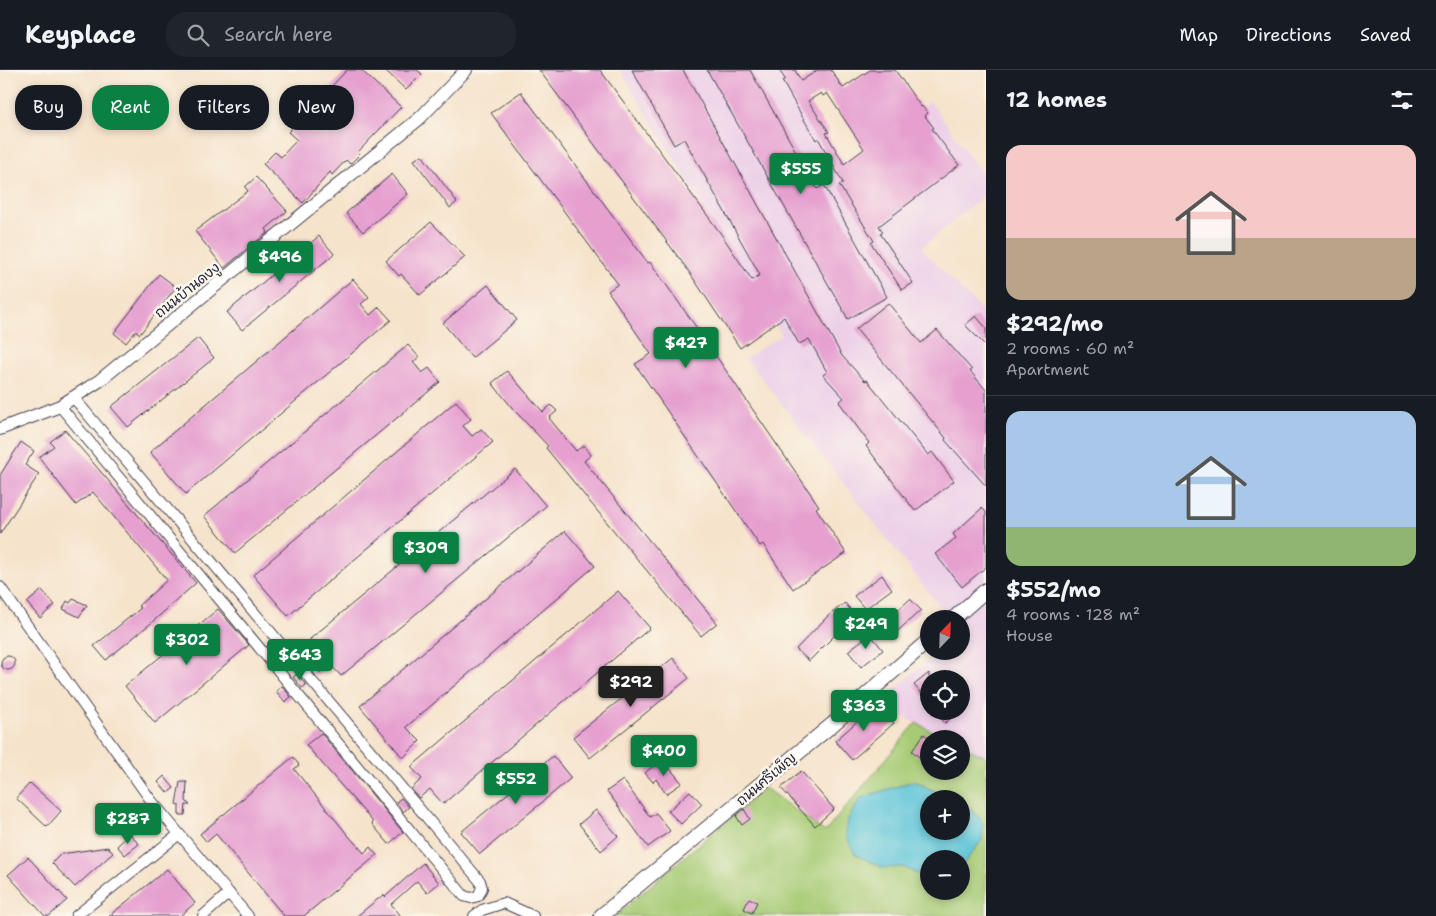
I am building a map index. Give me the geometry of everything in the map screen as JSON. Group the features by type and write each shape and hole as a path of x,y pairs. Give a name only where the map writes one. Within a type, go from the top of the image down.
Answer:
{"main road":[{"path":"963,610 986,590"},
{"name":"ถนนศรีเพ็ญ","path":"601,916 833,724 920,648"}],"street":[{"name":"ถนนบ้านดงงู","path":"0,429 60,406 99,381 420,118 466,70"},
{"path":"74,398 480,881 482,888 478,896"},
{"path":"60,406 464,896 471,898 478,896 504,903 533,916"},
{"path":"0,587 150,799 178,835 248,916"},
{"path":"76,916 178,835"},
{"path":"203,916 229,893"},
{"path":"474,916 482,910 504,903"}],"shaded area":[{"path":"620,70 782,70 846,165 930,101 986,179 986,194 921,248 986,315 986,757 970,749 970,730 930,730 877,704 928,660 970,660 970,610 942,610 746,358 782,335"}],"green space":[{"path":"916,723 930,730 920,730 920,780 970,780 970,749 986,757 986,916 615,916 765,788 825,832","holes":["914,781 932,790 970,790 970,808 982,840 970,855 970,900 920,900 920,876 903,867 861,798"]}],"water":[{"path":"914,781 932,790 920,790 920,840 970,840 970,808 983,822 982,840 970,855 970,850 920,850 920,876 903,867 883,868 855,854 846,835 848,819 861,798"}],"building":[{"path":"347,70 361,70 401,107 358,152 360,154 350,164 346,160 332,175 330,172 303,203 263,164 275,152 281,157 297,140 288,132 290,130 354,130 354,85 333,85"},
{"path":"385,70 417,70 422,74 406,90"},
{"path":"539,70 600,70 721,234 752,280 760,275 684,139 674,145 632,70 683,70 842,356 865,381 867,380 928,455 932,452 954,481 915,511 866,446 869,443 839,402 844,398 823,375 827,372 809,339 799,344 784,317 740,348 685,266"},
{"path":"707,70 750,70 817,189 824,185 887,297 848,319"},
{"path":"779,70 795,70 801,81 818,70 831,70 843,88 870,70 895,70 921,107 928,113 925,116 934,128 932,129 959,165 879,226 883,232 880,233 913,283 902,290 871,243 874,241 839,185 843,183 818,138 816,140 782,81 785,79","holes":["821,93 823,96 827,93 864,149 844,164 826,133 829,132 808,101"]},
{"path":"521,92 648,263 650,262 694,324 819,506 816,508 846,553 793,589 763,544 760,546 635,364 651,354 608,291 618,284 491,113"},
{"path":"422,155 457,202 450,208 414,160"},
{"path":"392,174 408,194 363,232 346,213"},
{"path":"256,177 287,211 266,229 268,232 224,268 195,231 248,191 245,187"},
{"path":"431,222 465,257 420,295 386,261"},
{"path":"319,236 334,254 242,330 227,312"},
{"path":"159,274 176,287 140,334 136,331 126,343 114,333"},
{"path":"353,279 369,297 361,304 370,315 379,307 391,320 186,494 150,452"},
{"path":"488,285 517,320 472,358 443,323"},
{"path":"888,303 921,343 937,330 972,370 970,371 986,390 986,486 945,440 946,438 856,329"},
{"path":"976,316 986,328 986,346 965,325"},
{"path":"198,338 214,358 128,427 111,407"},
{"path":"408,345 419,357 413,362 422,373 429,368 440,382 235,553 204,516"},
{"path":"507,371 543,412 551,405 557,411 549,418 576,451 584,445 591,455 584,461 717,623 701,636 546,448 548,446 492,383"},
{"path":"456,401 471,419 463,426 472,436 481,429 493,442 288,616 253,575"},
{"path":"65,430 196,583 106,660 94,646 141,608 138,606 167,580 93,492 76,505 39,457 54,446 50,442"},
{"path":"21,442 34,451 25,465 39,474 0,534 0,475"},
{"path":"515,469 546,506 341,676 330,664 316,676 307,665 321,653 310,639"},
{"path":"982,508 986,512 986,567 962,587 935,554 956,538 953,534"},
{"path":"565,531 595,566 406,727 420,741 403,758 360,706"},
{"path":"882,575 892,589 865,609 854,596"},
{"path":"42,590 55,605 40,618 27,603"},
{"path":"618,591 650,628 443,804 430,789 419,798 411,789 422,779 411,767"},
{"path":"73,599 87,605 79,617 63,609 67,601 70,603"},
{"path":"910,599 921,610 891,637 881,626"},
{"path":"845,603 861,623 843,636 839,631 809,661 796,649 828,616"},
{"path":"218,609 249,645 155,723 125,686"},
{"path":"870,634 883,650 861,667 848,651"},
{"path":"8,656 13,658 15,663 13,668 8,670 3,668 1,663 3,658"},
{"path":"673,658 689,678 590,758 573,737"},
{"path":"297,674 306,685 302,688 293,677"},
{"path":"920,680 920,692 914,685"},
{"path":"282,686 291,697 285,702 276,691"},
{"path":"877,704 894,723 852,760 835,741"},
{"path":"321,733 403,832 389,844 372,824 373,822 306,745"},
{"path":"920,740 920,758 912,751"},
{"path":"553,756 571,778 480,854 461,832"},
{"path":"293,757 299,765 294,769 347,834 364,853 370,847 377,855 304,916 284,916 216,834 207,842 200,834"},
{"path":"662,759 682,783 666,794 656,779 653,782 645,773"},
{"path":"801,771 834,809 815,826 781,788"},
{"path":"164,776 174,788 168,793 158,782"},
{"path":"623,780 650,817 656,813 670,831 648,847 607,791"},
{"path":"180,782 187,782 186,801 190,805 186,805 185,815 179,815 179,805 176,804"},
{"path":"30,783 61,811 47,827 16,798"},
{"path":"690,791 702,804 681,824 668,811"},
{"path":"401,798 409,807 403,812 396,802"},
{"path":"744,809 750,819 742,825 736,816"},
{"path":"596,810 618,836 601,851 579,824"},
{"path":"130,834 139,844 125,855 117,846"},
{"path":"108,847 113,853 75,887 52,863 61,854"},
{"path":"28,857 67,900 49,916 45,916 8,875"},
{"path":"423,863 439,883 427,893 417,881 391,904 401,916 357,916 383,895 385,897"},
{"path":"167,869 195,903 180,916 109,916"},
{"path":"749,898 757,902 752,913 744,909"}]}
